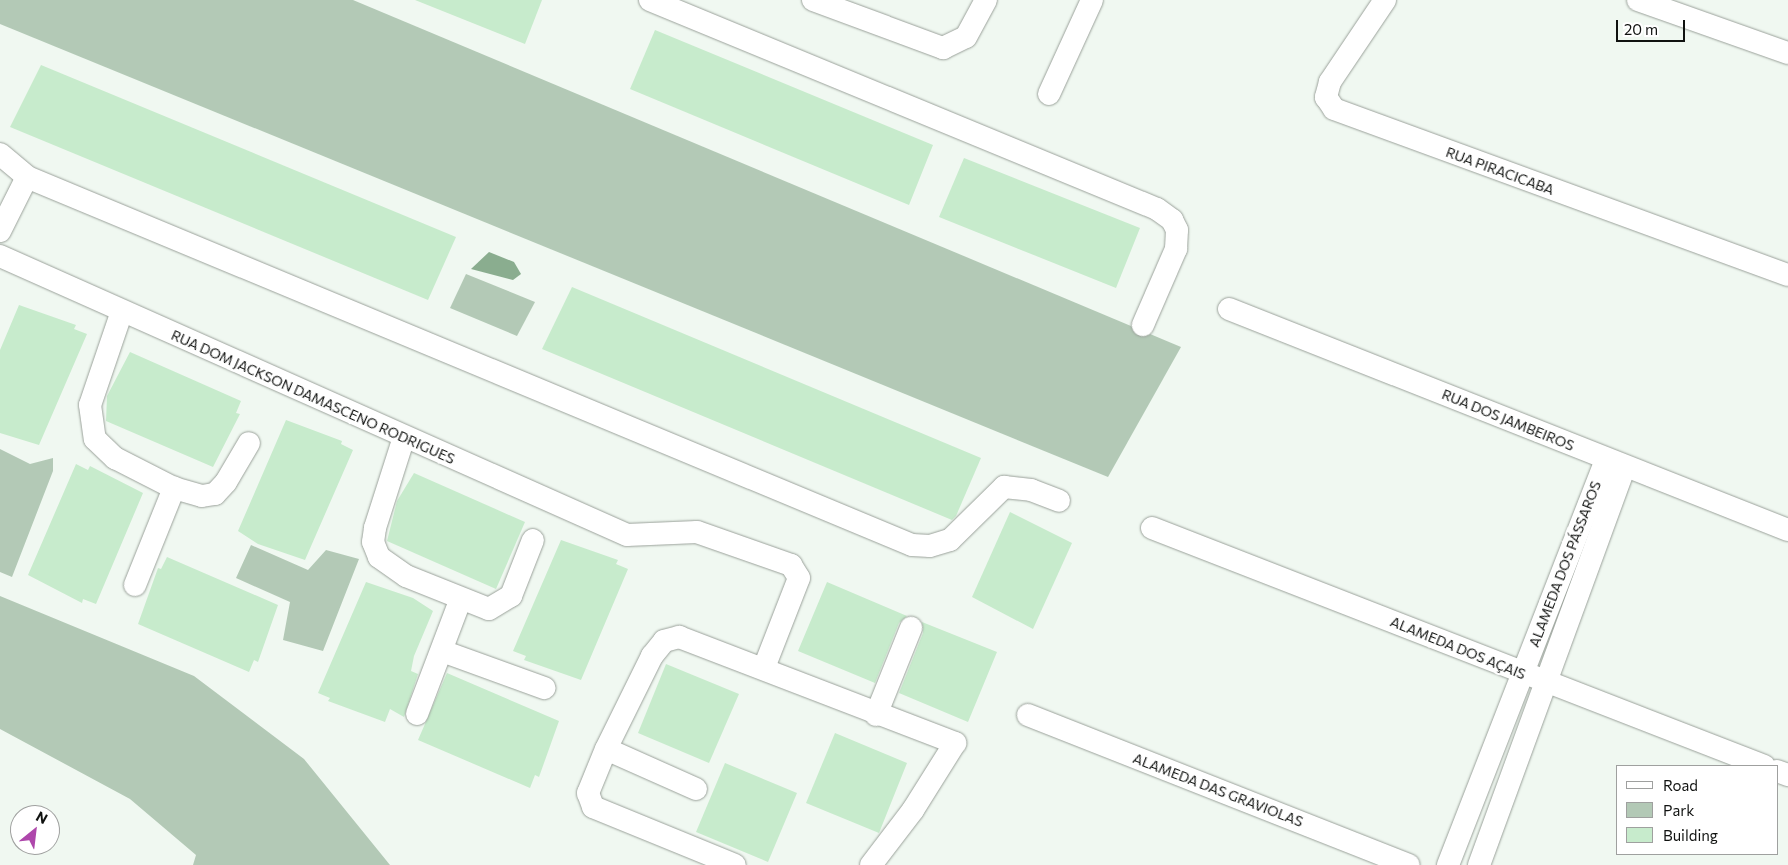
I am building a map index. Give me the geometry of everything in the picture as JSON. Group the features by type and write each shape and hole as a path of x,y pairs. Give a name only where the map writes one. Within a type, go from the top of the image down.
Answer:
{"street":[{"path":"650,0 1157,209 1175,225 1176,248 1143,325"},
{"path":"813,0 854,8 943,48 966,38 986,0"},
{"path":"1049,94 1092,0"},
{"name":"RUA PIRACICABA","path":"1385,0 1330,82 1326,97 1334,109 1788,275"},
{"path":"1638,0 1788,53"},
{"path":"0,154 27,177 912,545 930,546 950,540 1004,487 1031,490 1059,501"},
{"path":"0,231 27,177"},
{"name":"RUA DOM JACKSON DAMASCENO RODRIGUES","path":"1,262 627,535 697,532 791,565 799,578 764,668"},
{"name":"RUA DOS JAMBEIROS","path":"1228,308 1615,464 1788,530"},
{"path":"121,314 90,405 90,423 95,439 115,458 174,488 202,496 215,494 250,442"},
{"path":"404,438 373,542 378,557 406,576 460,601 489,609 503,604 511,596 533,540"},
{"name":"ALAMEDA DOS PÁSSAROS","path":"1448,865 1521,674 1615,464"},
{"name":"ALAMEDA DOS PÁSSAROS","path":"1479,865 1546,682 1615,464"},
{"path":"135,585 174,488"},
{"name":"ALAMEDA DOS AÇAIS","path":"1152,528 1521,674 1761,765"},
{"path":"416,714 460,601"},
{"path":"876,715 911,628"},
{"path":"735,865 593,807 588,793 606,749 664,641 679,637 764,668 876,715 955,744 913,810 871,865"},
{"path":"442,651 544,688"},
{"name":"ALAMEDA DAS GRAVIOLAS","path":"1028,715 1409,865"},
{"path":"606,749 696,789"}],"green space":[{"path":"0,0 353,0 1181,347 1108,477 0,24"},
{"path":"466,274 535,302 517,336 450,308"},
{"path":"0,449 30,464 53,458 53,471 12,577 0,572"},
{"path":"251,545 308,570 326,550 359,559 323,651 283,640 290,602 236,578"},
{"path":"0,596 194,676 304,759 390,865 193,865 196,855 130,799 0,729"}],"shaded area":[{"path":"489,252 514,262 521,274 513,280 471,269"}],"building":[{"path":"415,0 542,0 525,44"},
{"path":"655,30 933,145 909,205 630,89"},
{"path":"41,65 456,237 428,300 10,127"},
{"path":"964,158 1140,228 1116,288 939,217"},
{"path":"572,287 981,458 956,516 952,520 542,349"},
{"path":"19,305 76,325 74,329 87,334 39,445 0,433 0,350"},
{"path":"130,352 241,401 236,413 240,414 213,467 106,421 107,396"},
{"path":"286,420 342,441 341,444 353,450 305,560 258,544 238,531"},
{"path":"76,464 88,470 90,466 143,493 96,604 83,599 82,603 28,575"},
{"path":"414,473 525,522 496,589 387,541 397,501"},
{"path":"1010,512 1072,543 1033,629 972,597"},
{"path":"561,540 618,560 616,564 628,569 581,680 524,660 526,656 513,651"},
{"path":"167,557 278,605 258,662 254,660 249,672 138,624 158,568 161,569"},
{"path":"366,582 413,598 433,611 414,656 411,671 418,674 404,717 390,709 385,722 328,701 330,698 318,693"},
{"path":"827,582 907,616 899,623 875,683 798,651"},
{"path":"922,622 997,652 968,722 899,693 923,633"},
{"path":"666,664 739,694 709,763 638,733"},
{"path":"447,673 559,721 539,777 535,775 530,788 418,740"},
{"path":"835,733 907,763 879,833 806,803"},
{"path":"725,763 797,793 768,862 696,832"}]}
